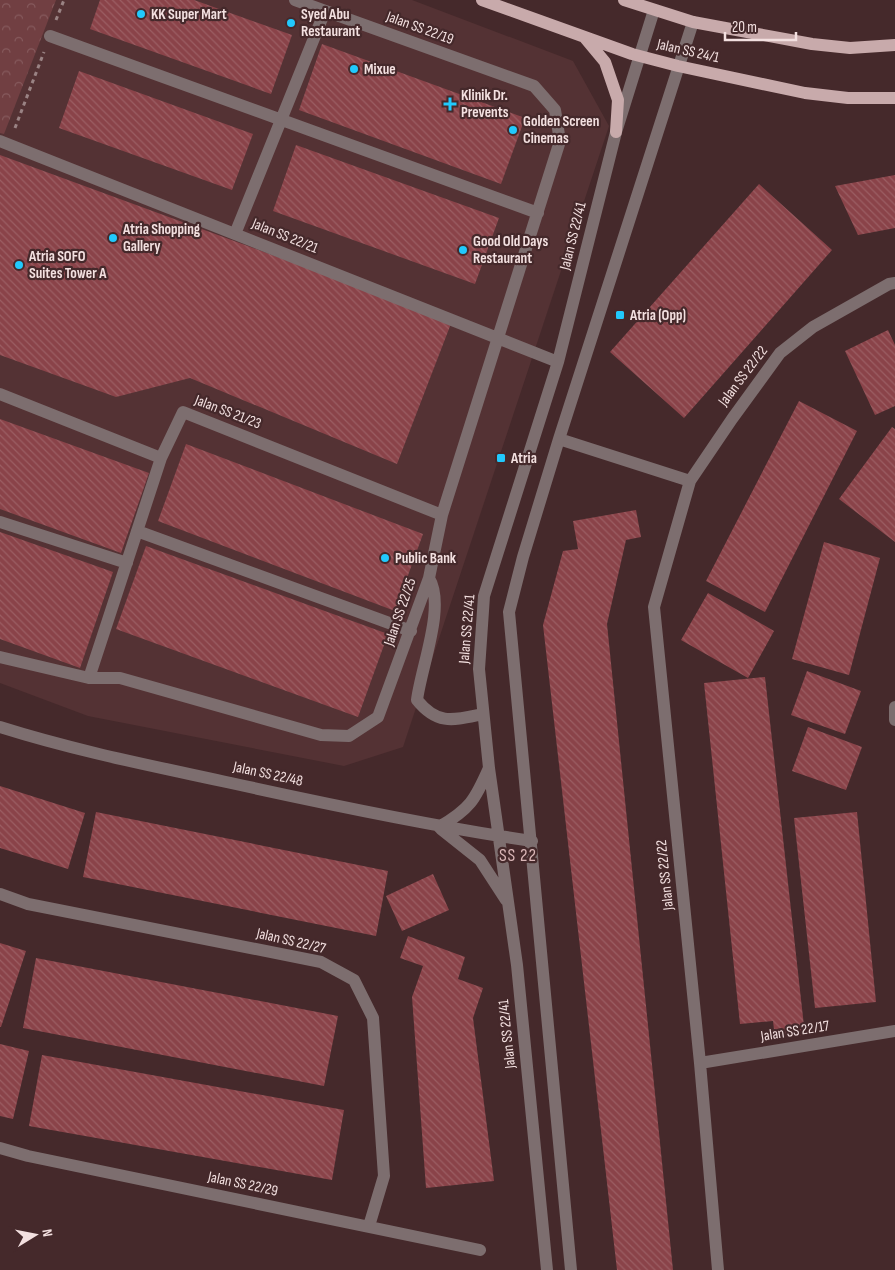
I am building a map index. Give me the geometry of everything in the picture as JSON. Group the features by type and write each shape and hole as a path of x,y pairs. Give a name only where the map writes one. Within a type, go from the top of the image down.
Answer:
{"main road":[{"name":"Jalan SS 24/1","path":"482,0 641,57 678,66 805,93 848,98 895,98"},
{"name":"Jalan SS 24/1","path":"624,0 693,22 812,44 850,48 895,44"},
{"path":"585,38 606,62 618,100 616,132"}],"street":[{"name":"Jalan SS 22/19","path":"296,0 534,86"},
{"name":"Jalan SS 22/41","path":"547,1270 509,904 483,714 479,669 484,596 558,362 616,132 641,57 654,10"},
{"path":"235,234 325,11"},
{"path":"571,1270 532,841 513,673 509,612 523,557 559,439 693,22"},
{"path":"50,36 538,213"},
{"name":"Jalan SS 22/25","path":"0,657 12,662 89,678 120,678 321,735 349,736 378,717 429,578 442,515 560,141 555,110 534,86"},
{"name":"Jalan SS 22/21","path":"4,142 558,362"},
{"name":"Jalan SS 22/22","path":"718,1270 700,1064 654,606 690,481 780,352 813,327 889,284 895,283"},
{"path":"0,394 161,458 89,678"},
{"name":"Jalan SS 21/23","path":"161,458 183,412 442,515"},
{"path":"559,439 690,481"},
{"path":"0,522 127,563"},
{"path":"137,531 411,631"},
{"path":"429,578 434,587 435,612 420,676 417,700 428,713 439,718 457,719 483,714"},
{"path":"895,707 895,720"},
{"name":"Jalan SS 22/48","path":"0,727 62,746 439,827 532,841"},
{"path":"489,768 475,800 460,815 439,827 480,860 509,904"},
{"name":"Jalan SS 22/27","path":"0,894 28,904 321,962 354,980 373,1018 384,1176 369,1226"},
{"name":"Jalan SS 22/17","path":"700,1064 895,1031"},
{"name":"Jalan SS 22/29","path":"0,1148 28,1156 480,1250"}],"path":[{"path":"4,142 50,36"}],"shaded area":[{"path":"0,0 412,0 573,61 609,126 403,747 344,766 88,716 0,683"}],"green space":[{"path":"0,0 56,0 4,134 0,133"}],"building":[{"path":"100,0 194,0 292,35 271,94 90,29"},
{"path":"322,44 525,118 501,184 299,110"},
{"path":"79,71 253,134 232,190 59,128"},
{"path":"296,145 499,218 475,284 273,211"},
{"name":"Atria Shopping Gallery","path":"0,155 452,321 397,464 190,378 116,397 0,355"},
{"path":"895,175 895,228 858,235 835,186"},
{"path":"759,184 832,250 684,418 610,352"},
{"path":"888,330 895,345 895,406 875,415 845,351"},
{"path":"799,401 857,431 765,612 706,581"},
{"path":"0,419 149,473 121,553 0,509"},
{"path":"892,427 895,429 895,542 839,499"},
{"path":"186,444 423,534 395,611 158,521"},
{"path":"636,510 641,537 626,540 607,624 673,1270 617,1270 543,625 563,551 578,549 573,521"},
{"path":"0,532 113,572 80,668 0,639"},
{"path":"824,542 880,558 849,675 792,659"},
{"path":"146,546 388,634 358,717 116,629"},
{"path":"708,593 774,631 748,678 681,640"},
{"path":"807,671 861,691 845,734 791,715"},
{"path":"765,677 805,1035 775,1038 773,1021 740,1024 704,683"},
{"path":"808,727 862,747 846,790 792,771"},
{"path":"0,786 85,813 68,869 0,848"},
{"path":"96,812 388,871 376,936 83,877"},
{"path":"857,812 876,1002 815,1008 794,818"},
{"path":"433,874 449,910 402,931 386,896"},
{"path":"408,936 465,957 458,979 483,988 473,1018 494,1181 426,1188 412,997 423,966 400,958"},
{"path":"0,943 26,951 1,1027 0,1027"},
{"path":"36,958 338,1016 324,1086 23,1028"},
{"path":"0,1044 29,1051 13,1119 0,1116"},
{"path":"42,1055 344,1110 332,1180 29,1126"}],"place":[{"name":"KK Super Mart","path":"141,14"},
{"name":"Syed Abu Restaurant","path":"291,23"},
{"name":"Mixue","path":"354,69"},
{"name":"Klinik Dr. Prevents","path":"450,104"},
{"name":"Golden Screen Cinemas","path":"513,130"},
{"name":"Atria Shopping Gallery","path":"113,238"},
{"name":"Good Old Days Restaurant","path":"463,250"},
{"name":"Atria SOFO Suites Tower A","path":"19,265"},
{"name":"Atria (Opp)","path":"620,315"},
{"name":"Atria","path":"501,458"},
{"name":"Public Bank","path":"385,558"}],"district":[{"name":"SS 22","path":"518,855"}]}
